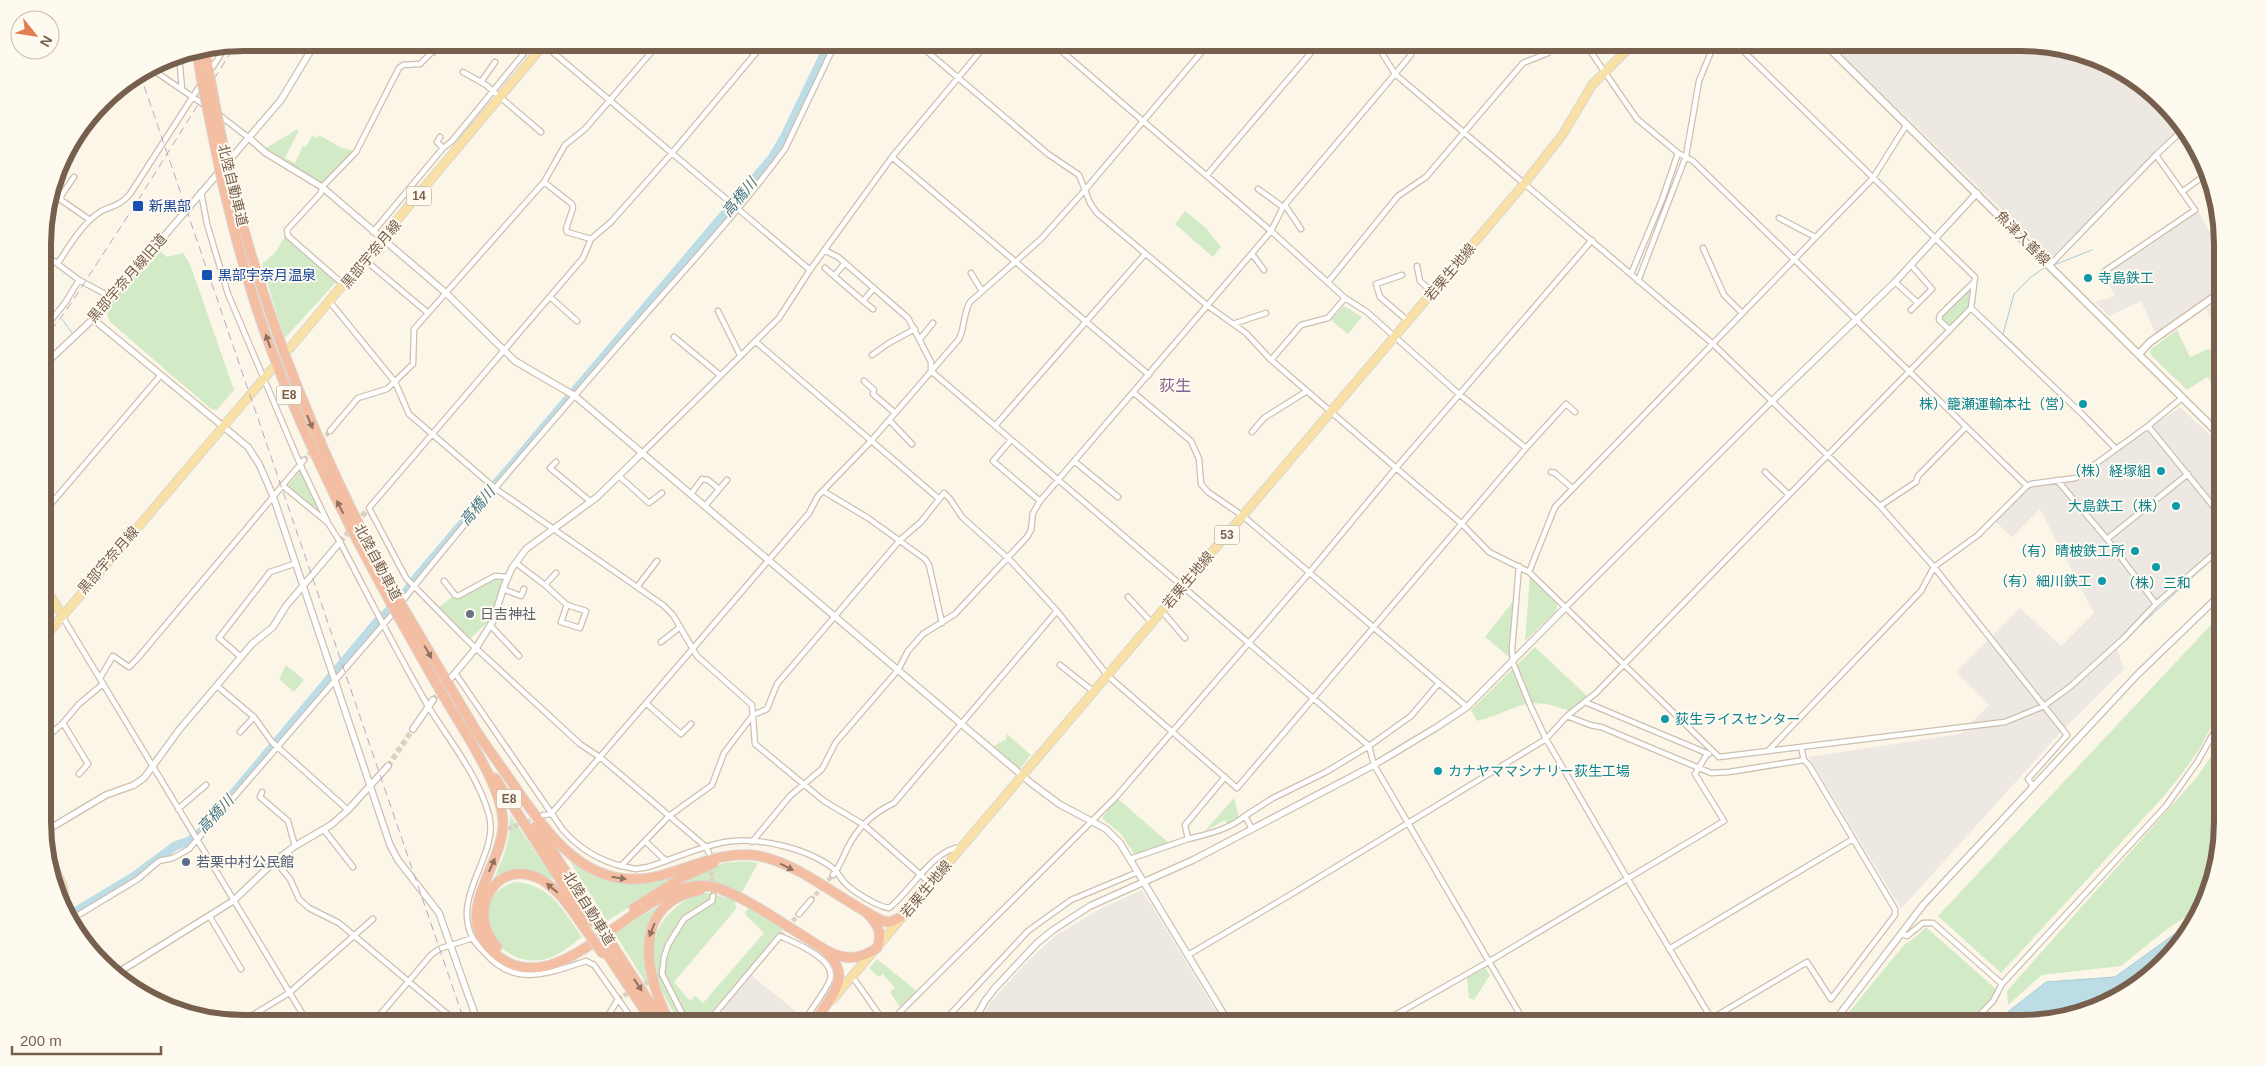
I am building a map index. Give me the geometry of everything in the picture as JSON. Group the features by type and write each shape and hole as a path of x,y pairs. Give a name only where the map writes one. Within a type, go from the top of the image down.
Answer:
{"highway":[{"name":"北陸自動車道","path":"206,55 226,178"},
{"name":"北陸自動車道","path":"198,57 226,178 263,296 292,380 338,483 390,593 479,735 589,922"},
{"name":"北陸自動車道","path":"401,612 431,674 647,1015"},
{"path":"431,674 490,776 502,808 503,826 500,844 478,898 476,914 479,928 485,941 501,958 527,968 543,967 559,962 668,894 698,885 713,886 735,895 819,946 839,956 850,958 868,954 877,948 880,938 879,930 866,911"},
{"path":"479,735 545,829 569,853 592,870 618,878 637,879 663,875 701,861 741,855 764,858 779,863 887,922 901,917"},
{"path":"607,950 589,922 541,880 528,875 515,875 497,882 485,900 484,925 496,946 518,959 541,962 557,957 575,947 695,871 741,855"},
{"path":"666,1015 657,998 649,969 648,945 654,924 667,906 687,893 714,890 735,895"},
{"path":"819,946 838,965 840,975 834,992 820,1014"},
{"name":"北陸自動車道","path":"607,950 657,1015"}],"main road":[{"name":"黒部宇奈月線","path":"290,348 382,240 537,51"},
{"name":"若栗生地線","path":"820,1014 1524,184 1555,146 1579,104 1605,71 1626,51"},
{"name":"魚津入善線","path":"1834,53 2050,264 2214,429"},
{"path":"2139,354 2150,342 2214,297"},
{"name":"黒部宇奈月線","path":"51,629 272,369"},
{"path":"51,597 62,615"}],"street":[{"name":"黒部宇奈月線旧道","path":"51,358 93,319 249,138 281,100 311,51"},
{"path":"373,232 443,148 452,141 525,51"},
{"path":"553,51 810,270"},
{"path":"330,430 358,398 387,389 413,364 412,334 414,329 544,182 566,145 585,129 652,51"},
{"path":"710,853 706,847 601,758 580,744 476,648 406,578 369,508 583,258 591,239 611,222 757,51"},
{"path":"76,916 138,879 159,862 182,854 198,840 384,624 575,396 738,209 785,149 832,51"},
{"path":"926,51 1048,154 1078,175 1090,203 1097,213 1208,306 1246,333 1272,360 1307,391 1462,524 1489,552 1529,572 1718,757 2005,722 2044,706 2071,686 2156,604 2214,554"},
{"path":"451,678 476,648 490,625 508,577 526,549 591,502 779,318 824,250 892,158 980,51"},
{"path":"1061,51 1142,122 1207,175 1328,280 1346,298 1368,312 1459,394 1526,448"},
{"path":"543,815 551,814 601,758 809,512 823,491 871,441 959,339 963,332 966,310 982,291 1041,239 1202,51"},
{"path":"1207,175 1312,51"},
{"path":"1381,51 1395,74 1712,344 1880,506 1934,567 2067,735 2028,779 2033,786"},
{"path":"752,842 790,796 822,769 836,742 898,670 908,651 923,634 956,614 1027,537 1031,530 1032,514 1040,501 1252,254 1271,231 1284,206 1412,51"},
{"path":"1328,280 1398,196 1426,176 1523,63 1548,51"},
{"path":"1591,51 1638,119 1678,153 1686,156 1794,258 2027,486"},
{"path":"1638,281 1669,205 1686,156 1699,81 1711,51"},
{"path":"1188,955 1546,739 1567,716 1585,702 1624,665 1971,308 1975,278 1743,51"},
{"path":"344,285 288,236 287,230 321,193 322,187 356,152 399,68 404,65 420,64 434,52"},
{"path":"58,263 90,220 98,213 121,204 130,194 222,53"},
{"path":"180,62 182,89"},
{"path":"481,82 495,62"},
{"path":"157,72 193,97 274,158 322,187 382,240 446,292 515,361 575,396 1023,776 1059,804 1106,829 1120,843 1224,1015"},
{"path":"463,72 492,90 541,132"},
{"path":"1529,572 1555,507 1873,178 1907,124"},
{"path":"2050,264 2179,134"},
{"path":"440,137 437,142 443,148"},
{"path":"1631,274 1662,200 1678,153"},
{"path":"2105,271 2195,210 2156,155"},
{"path":"892,158 1149,375"},
{"path":"74,177 61,196 61,200 90,220"},
{"path":"2182,192 2203,178"},
{"path":"544,182 572,204 573,208 566,229 568,232 591,239"},
{"path":"1258,189 1284,206 1301,229"},
{"path":"201,192 228,294 300,464 328,523 428,705 473,778 485,803 491,824 490,835 474,878 468,903 468,918 473,938 491,960 504,969 516,974 540,975 586,961 594,965 629,1015"},
{"path":"977,1015 994,988 1036,943 1090,906 1145,883 1374,765 1467,707 1514,663 1565,608 1772,401 1895,282 1977,193"},
{"path":"1779,218 1816,237"},
{"path":"897,1015 1094,821 1173,732 1592,240"},
{"path":"1704,248 1724,295 1742,313"},
{"path":"824,250 845,263 908,318 931,362 931,371 1369,746 1374,765 1520,1015"},
{"path":"995,426 1145,254"},
{"path":"1252,254 1264,270"},
{"path":"51,258 79,280 111,298"},
{"path":"365,260 428,313"},
{"path":"834,276 845,263"},
{"path":"1911,265 1932,286 1932,289 1911,310"},
{"path":"1417,266 1420,281 1432,292"},
{"path":"825,268 873,309"},
{"path":"971,273 982,291"},
{"path":"1402,275 1376,284 1380,297 1408,321"},
{"path":"51,320 65,303 79,280"},
{"path":"1895,282 1918,303"},
{"path":"1950,330 1939,320 1940,315 1974,282"},
{"path":"863,300 874,288"},
{"path":"550,297 577,321"},
{"path":"1272,360 1301,325 1328,318 1346,298"},
{"path":"330,302 395,382 408,414 496,489 663,605 673,615 697,656 752,705 755,744 824,801 864,825 930,883"},
{"path":"1971,308 2116,449"},
{"path":"718,311 740,355"},
{"path":"1233,324 1266,313"},
{"path":"93,319 248,448 259,464 273,496 294,564 390,845 398,860 440,914 475,1015"},
{"path":"920,338 933,323"},
{"path":"872,355 915,329"},
{"path":"674,337 720,375"},
{"path":"755,341 938,498"},
{"path":"51,504 160,376"},
{"path":"864,381 874,390 873,394 896,413"},
{"path":"1252,432 1264,418 1307,391"},
{"path":"1134,393 1191,441 1199,459 1201,484 1208,492 1243,516 1467,707"},
{"path":"1768,751 1921,591 1934,567 1978,535 2027,486 2076,478 2148,426 2182,398"},
{"path":"621,866 669,816 712,785 724,753 753,715 767,709 777,684 900,540 921,522 938,498 944,493 962,517 1008,558 1057,611 1105,669 1108,676 1237,788 1526,448 1566,404 1575,412"},
{"path":"889,420 912,444"},
{"path":"2148,426 2214,507"},
{"path":"1880,506 1916,482 1918,476 1966,427"},
{"path":"1010,440 993,461 1040,501"},
{"path":"100,678 113,656 130,667 304,460"},
{"path":"1074,461 1118,497"},
{"path":"556,462 550,468 591,502"},
{"path":"1551,472 1555,473 1572,488"},
{"path":"1765,472 1789,495"},
{"path":"2107,539 2188,474"},
{"path":"619,476 649,503 662,493"},
{"path":"691,494 702,479 708,480 719,489"},
{"path":"705,506 727,480"},
{"path":"2057,480 2107,539 2156,604"},
{"path":"282,485 328,523"},
{"path":"823,491 868,518 925,559 929,565 942,623"},
{"path":"51,828 106,795 134,785 144,778 179,730 252,644 273,627 286,606 340,542"},
{"path":"637,587 657,561"},
{"path":"516,563 567,605 586,611 580,628 561,622 567,605"},
{"path":"241,658 219,638 270,572 294,564"},
{"path":"1519,566 1512,649 1514,663 1546,739 1709,1015"},
{"path":"545,585 556,573"},
{"path":"444,582 458,596 495,576 508,577"},
{"path":"503,589 521,596 524,589"},
{"path":"1128,597 1152,623"},
{"path":"1838,1015 1923,905 2138,675 2214,601"},
{"path":"835,873 851,842 875,812 894,803 1057,611"},
{"path":"1162,611 1186,638"},
{"path":"62,615 302,1015"},
{"path":"490,625 519,656"},
{"path":"661,642 680,627"},
{"path":"1060,665 1094,692"},
{"path":"455,673 563,830 581,847 609,863 636,869 726,842 752,842 792,847 819,858 844,883 881,907 890,908 935,860 953,848 961,848"},
{"path":"1130,859 1188,839 1223,830 1244,816 1369,746 1411,716 1439,683"},
{"path":"51,734 79,704 103,684"},
{"path":"217,686 254,717 278,747 348,810"},
{"path":"413,728 433,700"},
{"path":"1585,702 1707,754 1713,753"},
{"path":"647,704 682,734 691,724"},
{"path":"1567,716 1601,727 1698,768 1718,774 1804,760"},
{"path":"240,732 254,717"},
{"path":"63,723 88,764 79,774"},
{"path":"1980,1015 1994,1001 2002,984 2169,801 2198,761 2214,732"},
{"path":"1723,1015 1807,962 1830,999 1895,915 1895,909 1809,765 1804,760 1801,747"},
{"path":"1395,1015 1490,961 1724,821 1695,774 1707,754"},
{"path":"121,971 233,901 275,861 295,846 324,830 348,810 388,766"},
{"path":"1188,839 1185,825 1225,777"},
{"path":"178,809 206,785"},
{"path":"262,792 260,797 288,821 295,846"},
{"path":"1244,816 1252,829"},
{"path":"324,830 353,867"},
{"path":"490,835 498,832"},
{"path":"1669,949 1853,839"},
{"path":"645,841 666,861"},
{"path":"275,861 290,879 299,899 309,908 340,923 448,1015"},
{"path":"949,1015 1028,931 1071,900 1138,872"},
{"path":"684,1015 662,974 664,957 668,945 684,919 712,901 713,896"},
{"path":"799,914 811,900"},
{"path":"210,917 242,969"},
{"path":"253,1015 289,993 373,919"},
{"path":"1901,934 1907,936 1923,923 1933,923 2002,984"},
{"path":"714,1015 780,936 817,955 826,962 831,970 830,980 808,1015"},
{"path":"381,1015 439,949 473,938"},
{"path":"852,976 879,1015"},
{"path":"609,1015 618,999"}],"shaded area":[{"path":"2021,51 2059,55 2095,66 2128,84 2148,99 2178,132 2051,258 1840,52"},
{"path":"2198,211 2212,236 2213,235 2214,293 2156,334 2141,301 2109,316 2095,302 2115,296 2105,275"},
{"path":"2214,304 2214,323 2206,310"},
{"path":"2180,407 2214,439 2214,552 2153,604 2115,643 2124,669 2060,733 1901,909 1809,757 1960,734 1989,705 1956,672 2020,608 2061,646 2094,613 2040,509 2012,537 1996,522 2030,486 2079,479"},
{"path":"1142,890 1218,1015 983,1015 990,1003 1024,965 1056,935 1102,908"},
{"path":"751,975 801,1015 729,1015 722,1009"}],"green space":[{"path":"299,130 285,158 295,163 303,146 306,147 312,136 317,138 319,135 342,148 355,151 322,183 266,148"},
{"path":"1185,211 1206,228 1221,247 1213,257 1175,224"},
{"path":"285,236 337,281 284,339 262,264 275,253"},
{"path":"157,249 167,257 183,253 190,264 234,390 217,410 211,409 109,321 106,308"},
{"path":"1970,288 1972,289 1970,306 1949,326 1943,320 1943,315"},
{"path":"1344,306 1362,317 1348,334 1331,320"},
{"path":"2177,330 2190,357 2208,349 2214,352 2214,383 2207,377 2187,390 2152,356 2150,353 2151,349"},
{"path":"300,471 321,513 288,486"},
{"path":"492,574 504,575 490,620 470,639 439,607 453,596"},
{"path":"1530,576 1557,604 1557,610 1525,641"},
{"path":"1514,600 1509,657 1485,637"},
{"path":"2214,622 2214,721 2200,748 2163,797 2001,973 1938,916"},
{"path":"1535,647 1588,697 1569,711 1554,706 1530,704 1477,721 1471,710"},
{"path":"286,665 304,680 294,692 279,679"},
{"path":"1007,734 1031,755 1019,770 992,747 1006,739"},
{"path":"2214,752 2212,847 2204,884 2190,915 2167,929 2121,966 2042,975 2008,1005 2007,991 2197,777"},
{"path":"1117,798 1169,843 1135,855 1121,834 1102,818"},
{"path":"1234,798 1239,817 1227,825 1225,820 1204,832"},
{"path":"510,815 555,880 527,871 506,871 493,881 506,849"},
{"path":"568,858 597,876 625,883 655,880 688,871 607,921"},
{"path":"745,861 758,863 742,892 703,883 679,885 724,863"},
{"path":"514,882 527,884 547,893 562,908 582,937 561,952 546,959 528,960 513,955 500,946 491,933 487,919 489,904 498,892"},
{"path":"701,893 709,893 735,900 736,909 674,982 690,1001 695,996 703,1003 764,933 745,914 747,909 751,909 783,929 709,1015 675,1015 660,986 655,970 653,955 658,929 665,918 686,900"},
{"path":"675,897 653,920 646,935 644,963 649,988 615,934 641,916"},
{"path":"1926,927 1997,990 1991,1000 1976,1015 1847,1015 1904,945"},
{"path":"877,959 918,992 901,1009 890,992 895,988 883,974 879,977 869,968"},
{"path":"1485,968 1490,975 1474,1000 1469,998 1467,978"}],"water":[{"path":"2180,930 2166,949 2148,967 2106,995 2083,1005 2059,1011 2004,1015 2046,982 2115,977"}],"waterway":[{"name":"高橋川","path":"74,912 133,877 175,846 189,841 202,831 377,622 401,599 417,577 772,158 785,136 826,51"},
{"path":"2054,265 2092,250"},
{"path":"2026,356 2003,334 2014,294 2031,277 2047,266"},
{"path":"62,319 72,333"},
{"path":"2131,634 2214,557"}],"tunnel":[{"path":"304,460 330,431"},
{"path":"340,542 369,508"},
{"path":"433,700 449,680"},
{"path":"388,766 413,729"},
{"path":"502,831 537,818"},
{"path":"711,865 713,896"},
{"path":"811,900 833,875"},
{"path":"780,936 799,914"},
{"path":"639,987 662,974"},
{"path":"618,999 632,991"}],"railway":[{"path":"51,330 66,311 135,205 231,52"},
{"path":"142,81 462,1015"}],"place":[{"name":"新黒部","path":"138,206"},
{"name":"黒部宇奈月温泉","path":"207,275"},
{"name":"寺島鉄工","path":"2088,278"},
{"name":"株）籠瀬運輸本社（営）","path":"2083,404"},
{"name":"（株）経塚組","path":"2161,471"},
{"name":"大島鉄工（株）","path":"2176,506"},
{"name":"（有）晴柀鉄工所","path":"2135,551"},
{"name":"（株）三和","path":"2156,567"},
{"name":"（有）細川鉄工","path":"2102,581"},
{"name":"日吉神社","path":"470,614"},
{"name":"荻生ライスセンター","path":"1665,719"},
{"name":"カナヤママシナリー荻生工場","path":"1438,771"},
{"name":"若栗中村公民館","path":"186,862"}],"district":[{"name":"荻生","path":"1175,385"}]}
